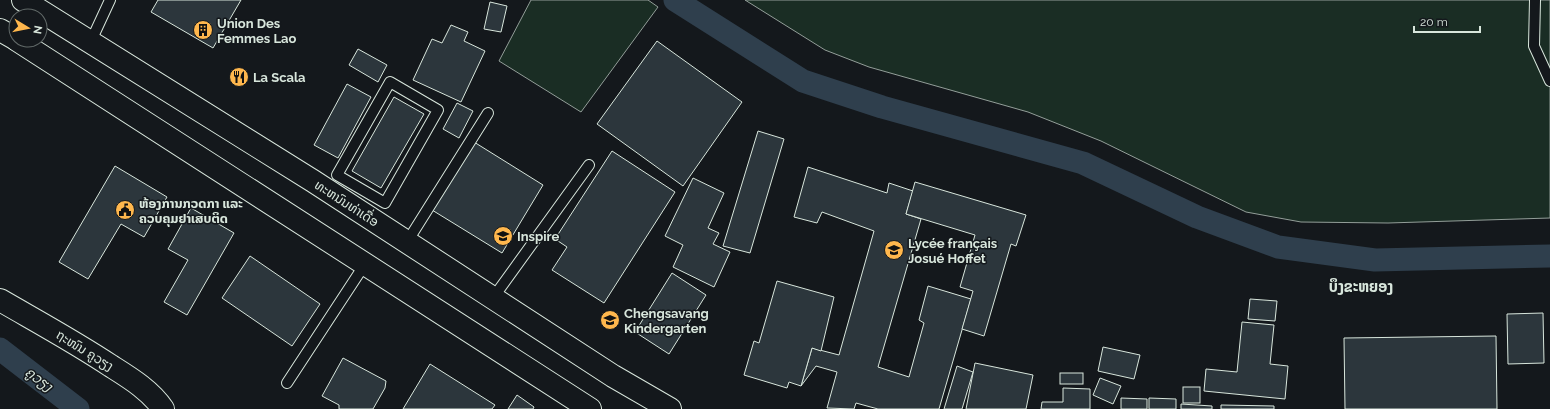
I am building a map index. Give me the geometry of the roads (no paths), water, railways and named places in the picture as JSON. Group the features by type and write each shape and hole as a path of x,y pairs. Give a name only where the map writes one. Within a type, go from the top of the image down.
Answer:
{"main road":[{"name":"ທະຫນົນທ່າເດື່ອ","path":"23,0 313,181 613,376 670,409"},
{"path":"29,48 590,409"},
{"name":"ຖະໜົນ ຄູວຽງ","path":"0,300 81,346 121,372 143,388 163,409"}],"lane":[{"path":"90,41 110,0"},
{"path":"1535,0 1534,46 1550,81"},
{"path":"337,175 390,82 438,110 385,203 385,228"},
{"path":"407,242 488,113"},
{"path":"493,298 589,165"},
{"path":"313,181 337,175 385,203"},
{"path":"287,383 365,264"}],"waterway":[{"path":"675,0 803,81 882,107 1083,163 1197,217 1278,247 1375,260 1550,256"},
{"name":"ຄູວຽງ","path":"0,349 78,409"}],"place":[{"name":"Union Des Femmes Lao","path":"203,30"},
{"name":"La Scala","path":"239,77"},
{"name":"ຫ້ອງການກວດກາ ແລະ ຄວບຄຸມຢາເສບຕິດ","path":"125,210"},
{"name":"Inspire","path":"503,236"},
{"name":"Lycée français Josué Hoffet","path":"894,250"},
{"name":"Chengsavang Kindergarten","path":"610,320"}],"district":[{"name":"ບຶງຂະຫຍອງ","path":"1361,287"}]}
